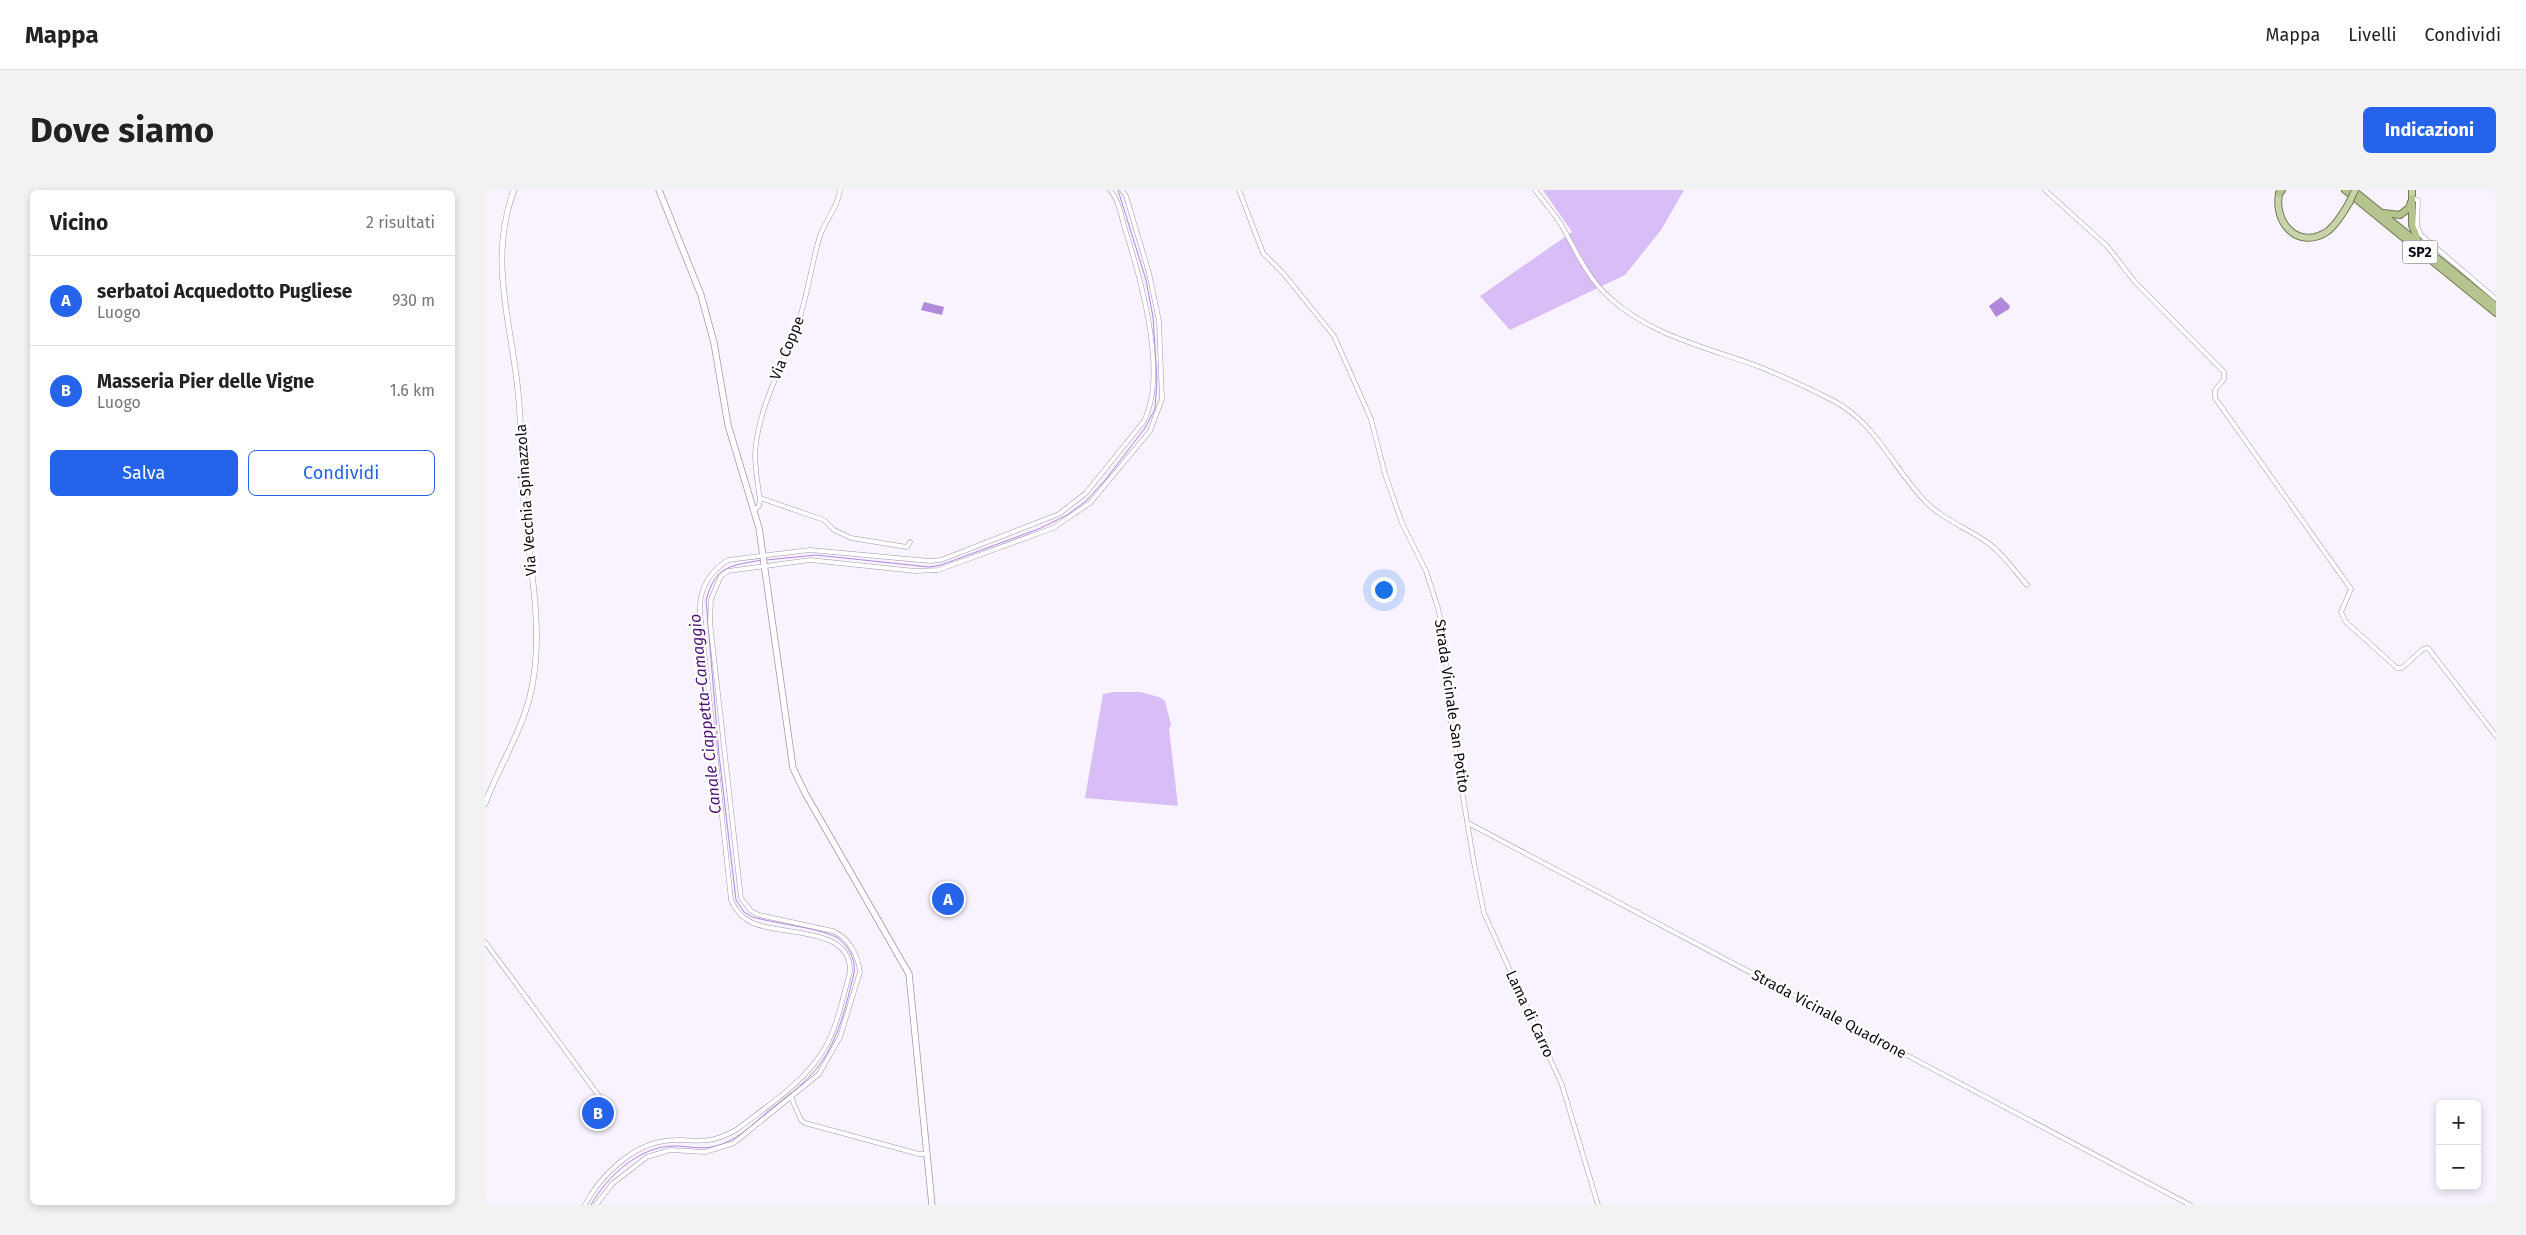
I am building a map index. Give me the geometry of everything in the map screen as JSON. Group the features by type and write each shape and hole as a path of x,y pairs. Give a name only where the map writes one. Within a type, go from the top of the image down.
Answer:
{"highway":[{"name":"SP2","path":"2345,190 2496,313"},
{"name":"SP2","path":"2354,190 2496,306"},
{"path":"2382,213 2400,215 2409,208 2412,198"},
{"path":"2412,198 2412,224 2420,244"}],"main road":[{"path":"658,190 701,295 714,343 728,425 755,509 765,560 793,768 802,788 902,958 909,974 932,1205"},
{"path":"2280,191 2277,205 2283,224 2289,232 2300,236 2315,236 2327,232 2337,222 2349,203 2354,190"},
{"path":"2412,190 2412,198"}],"street":[{"name":"Via Vecchia Spinazzola","path":"485,804 530,698 536,650 531,560 524,505 518,392 502,287 501,252 505,222 514,190"},
{"name":"Via Coppe","path":"760,498 755,456 758,433 771,389 799,321 811,281 819,239 840,190"},
{"path":"596,1205 603,1193 634,1165 660,1152 705,1152 734,1143 819,1074 840,1037 859,972 858,960 841,934 759,914 747,907 741,898 709,608 719,579 727,571 810,550 881,557 941,560 1053,518 1079,499 1100,478 1137,431 1150,409 1153,396 1149,323 1139,271 1119,207 1110,190"},
{"path":"585,1205 595,1188 627,1157 653,1144 679,1141 701,1142 726,1136 736,1130 810,1069 829,1040 849,972 849,963 844,953 832,941 753,923 740,914 731,900 700,603 711,574 728,560 810,560 915,571 938,570 1053,528 1080,511 1095,497 1145,438 1156,419 1162,400 1159,321 1134,223 1122,190"},
{"name":"Strada Vicinale San Potito","path":"1239,190 1263,253 1283,273 1334,336 1371,419 1385,474 1402,523 1426,571 1438,608 1445,642 1449,713 1468,823"},
{"path":"1535,190 1562,226 1580,260 1609,298 1638,321 1761,368 1834,401 1852,412 1885,447 1911,487 1926,502 1947,521 1980,537 1993,546 2027,585"},
{"path":"2045,190 2101,240 2135,282 2224,372 2225,379 2215,390 2215,398 2351,588 2341,612 2346,622 2397,668 2402,668 2423,648 2428,648 2496,736"},
{"path":"2412,198 2418,200 2417,226 2421,236 2496,299"},
{"path":"1124,225 1134,223"},
{"path":"1149,323 1159,321"},
{"path":"1137,431 1145,438"},
{"path":"755,509 759,506 760,498 824,520 833,530 860,541 907,547 910,542"},
{"path":"999,538 1002,547"},
{"path":"879,567 881,557"},
{"path":"711,574 719,579"},
{"path":"710,705 719,704"},
{"path":"720,803 730,802"},
{"name":"Lama di Carro","path":"1468,823 1484,913 1562,1085 1598,1205"},
{"name":"Strada Vicinale Quadrone","path":"1468,823 2190,1205"},
{"path":"740,914 747,907"},
{"path":"485,942 602,1100"},
{"path":"849,963 858,960"},
{"path":"795,1082 801,1089"},
{"path":"791,1097 801,1120 805,1123 919,1154 927,1154"},
{"path":"678,1151 679,1141"}],"shaded area":[{"path":"1543,190 1684,190 1661,230 1625,275 1510,330 1480,296 1572,232"},
{"path":"2001,297 2010,306 2009,309 1996,317 1989,306"},
{"path":"924,302 944,307 942,315 921,310"},
{"path":"1140,692 1159,697 1165,701 1171,725 1169,729 1178,806 1085,798 1103,694"}],"waterway":[{"name":"Canale Ciappetta-Camaggio","path":"766,560 816,555 929,567 941,565 1041,528 1067,515 1086,501 1106,479 1145,428 1155,409 1157,380 1153,317 1146,280 1118,190"},
{"name":"Canale Ciappetta-Camaggio","path":"591,1205 615,1174 637,1157 649,1151 661,1147 674,1146 700,1148 716,1146 730,1141 749,1128 800,1086 817,1068 831,1047 848,998 854,973 854,963 847,948 840,940 818,931 752,917 744,912 736,900 719,755 706,600 714,580 726,569 762,560"}],"place":[{"name":"serbatoi Acquedotto Pugliese","path":"948,899"},
{"name":"Masseria Pier delle Vigne","path":"598,1113"}]}
